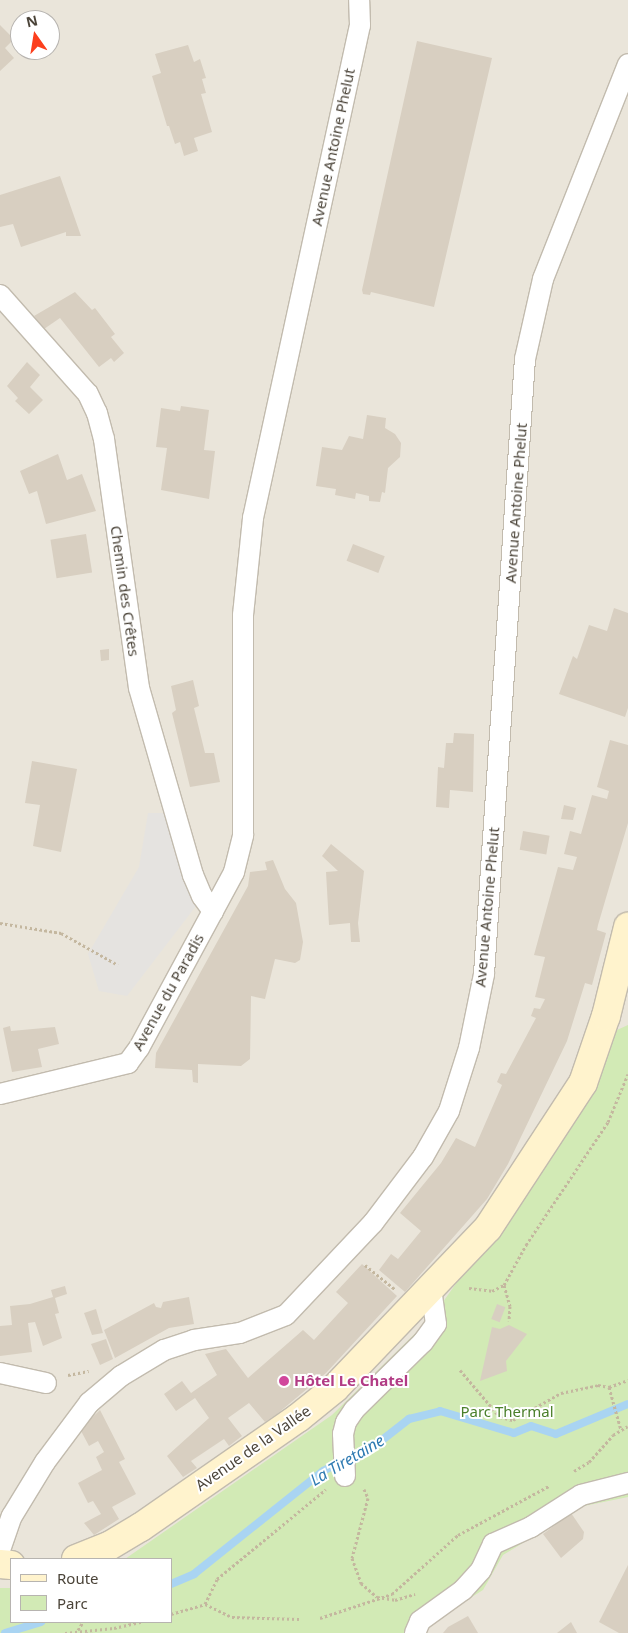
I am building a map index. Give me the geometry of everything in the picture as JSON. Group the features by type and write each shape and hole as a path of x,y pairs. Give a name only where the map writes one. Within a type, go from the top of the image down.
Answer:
{"main road":[{"name":"Avenue de la Vallée","path":"79,1558 109,1546 141,1527 298,1418 335,1388 488,1228 583,1083 606,1016 628,927"}],"street":[{"name":"Avenue Antoine Phelut","path":"213,911 234,872 243,835 243,615 253,518 360,25 359,0"},
{"name":"Avenue Antoine Phelut","path":"0,1550 12,1516 44,1462 89,1403 121,1376 164,1350 194,1340 240,1333 286,1316 373,1223 423,1157 449,1111 469,1048 484,974 525,359 543,280 628,64"},
{"name":"Chemin des Crêtes","path":"0,295 88,394 97,413 104,439 139,688 193,875 202,896 213,911"},
{"name":"Avenue du Paradis","path":"0,1094 128,1063 139,1048 213,911"},
{"path":"345,1476 343,1434 346,1422 354,1410 423,1342 436,1324 423,1297"},
{"path":"0,1373 46,1383"},
{"path":"415,1633 420,1621 462,1590 481,1570 492,1544 531,1527 581,1495 628,1483"}],"path":[{"path":"0,923 61,933 118,965"},
{"path":"362,1263 423,1297 492,1290 504,1285 526,1245 608,1122 628,1074"},
{"path":"504,1285 510,1306 509,1321"},
{"path":"46,1383 72,1373 108,1369 121,1376"},
{"path":"460,1370 500,1417 513,1420 560,1393 598,1384 609,1387 628,1380"},
{"path":"609,1387 621,1430"},
{"path":"205,1604 217,1579 345,1476 354,1476 368,1498 352,1558 361,1583 377,1596 320,1618"},
{"path":"172,1614 205,1604 232,1617 300,1619"},
{"path":"78,1630 82,1623"},
{"path":"65,1633 78,1630 114,1628 136,1623"}],"shaded area":[{"path":"0,0 628,0 628,1633 0,1633"},
{"path":"148,813 163,813 196,906 127,996 99,991 88,954 139,867"}],"green space":[{"name":"Parc Thermal","path":"628,1025 628,1497 584,1506 503,1555 483,1590 425,1626 422,1633 0,1633 0,1588 10,1588 10,1623 172,1623 172,1558 126,1558 332,1415 433,1316 550,1151 617,1030"}],"building":[{"path":"0,25 10,35 10,43 5,48 10,54 10,60 12,60 0,71"},
{"path":"417,41 492,58 434,307 371,292 370,295 363,294 362,290"},
{"path":"188,45 194,62 200,59 206,78 202,79 206,93 201,94 212,132 194,138 198,151 184,156 180,142 175,144 169,126 167,126 152,76 161,73 155,54"},
{"path":"60,176 81,236 66,236 66,232 21,247 13,224 0,227 0,195"},
{"path":"75,292 92,310 95,308 115,334 111,337 124,353 114,362 111,358 99,367 60,318 44,329 34,316"},
{"path":"27,362 40,375 30,387 43,400 29,414 15,401 18,398 7,386"},
{"path":"181,406 209,410 204,450 215,451 209,499 161,490 167,448 156,447 161,408 180,411"},
{"path":"367,415 386,418 385,428 395,434 401,443 400,457 388,468 385,493 382,492 380,502 369,501 369,496 356,493 355,499 335,495 336,489 316,486 322,447 342,450 349,436 363,439"},
{"path":"58,454 67,480 82,474 96,511 46,524 37,491 29,494 20,471"},
{"path":"86,534 92,573 57,578 50,540"},
{"path":"353,544 385,556 378,573 347,561"},
{"path":"614,608 628,613 628,708 625,717 559,694 573,656 577,659 589,625 607,631"},
{"path":"109,649 109,660 101,661 100,650"},
{"path":"193,680 199,706 194,708 205,753 214,753 220,782 190,787 172,713 176,710 171,686"},
{"path":"454,733 474,734 473,792 450,790 449,808 436,807 438,767 444,768 446,743 453,743"},
{"path":"610,740 628,745 628,823 598,925 597,930 606,933 592,985 585,983 567,1041 508,1164 487,1199 405,1292 379,1270 391,1254 398,1259 421,1231 400,1213 441,1163 456,1138 475,1147 502,1085 497,1082 501,1073 506,1074 536,1018 531,1016 534,1008 540,1009 545,999 535,997 545,957 534,955 558,867 573,870 577,857 564,854 570,831 581,834 592,795 607,799 609,791 597,787"},
{"path":"32,761 77,769 61,852 33,846 40,805 25,803"},
{"path":"564,805 576,808 573,820 561,819"},
{"path":"523,831 550,836 546,854 520,850"},
{"path":"331,844 364,871 358,923 360,942 351,942 350,923 329,925 326,872 338,871 322,856"},
{"path":"273,860 285,889 296,903 303,942 300,960 295,963 275,959 265,999 251,996 250,1059 241,1066 198,1064 198,1083 193,1082 192,1070 155,1068 156,1053 248,886 250,872 267,870 265,862"},
{"path":"10,1026 11,1031 55,1027 59,1044 38,1049 42,1067 12,1072 3,1028"},
{"path":"362,1264 397,1296 326,1373 277,1414 265,1422 249,1403 228,1418 242,1436 229,1446 224,1439 191,1461 197,1468 183,1477 167,1456 209,1418 195,1398 176,1411 164,1394 182,1381 191,1393 217,1375 205,1354 226,1349 248,1378 303,1330 314,1340 348,1303 336,1292"},
{"path":"65,1286 67,1294 55,1298 59,1313 55,1314 62,1338 43,1346 35,1322 28,1323 32,1352 0,1356 0,1326 12,1325 10,1306 30,1304 53,1297 51,1290"},
{"path":"189,1297 194,1324 169,1328 115,1358 104,1330 154,1303 156,1307 161,1308 163,1302"},
{"path":"497,1304 505,1307 500,1322 491,1319"},
{"path":"96,1309 103,1333 92,1335 84,1313"},
{"path":"509,1325 527,1334 506,1361 507,1371 480,1381 492,1327 500,1329"},
{"path":"106,1339 113,1359 100,1365 91,1344"},
{"path":"100,1410 125,1459 119,1462 136,1494 112,1507 119,1519 94,1535 84,1523 101,1514 93,1501 88,1503 78,1483 102,1470 96,1457 104,1452 98,1441 89,1446 80,1429"},
{"path":"571,1513 584,1532 583,1539 561,1558 543,1534"},
{"path":"628,1565 628,1633 619,1633 599,1622"},
{"path":"468,1616 478,1633 443,1633 448,1627"},
{"path":"571,1622 577,1633 557,1633"}],"waterway":[{"name":"La Tiretaine","path":"172,1584 194,1574 323,1471 377,1444 409,1419 440,1411 514,1433 531,1426 556,1434 628,1404"},
{"name":"La Tiretaine","path":"5,1633 38,1623"}],"place":[{"name":"Hôtel Le Chatel","path":"284,1381"}]}
